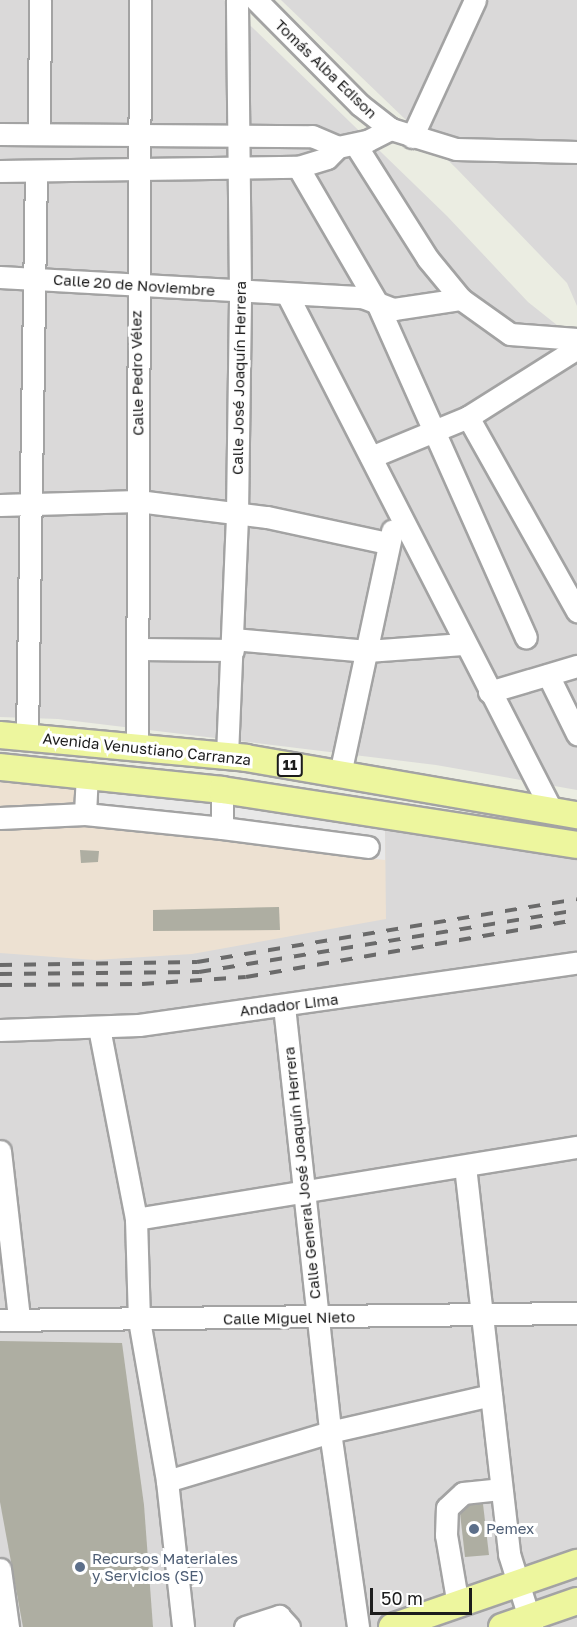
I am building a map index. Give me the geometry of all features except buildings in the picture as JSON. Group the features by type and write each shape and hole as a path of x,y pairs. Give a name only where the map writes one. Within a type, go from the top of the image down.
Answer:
{"main road":[{"name":"Avenida Venustiano Carranza","path":"0,735 227,755 577,815"},
{"name":"Avenida Venustiano Carranza","path":"0,767 87,773 222,790 577,844"},
{"path":"392,1627 577,1563"},
{"path":"502,1627 531,1622 577,1601"}],"street":[{"path":"39,134 40,0"},
{"name":"Calle Pedro Vélez","path":"137,746 139,649 136,284 140,0"},
{"name":"Calle José Joaquín Herrera","path":"227,755 237,514 240,292 237,0"},
{"name":"Tomás Alba Edison","path":"256,0 360,105 391,129 456,150 577,152"},
{"path":"412,137 475,0"},
{"path":"0,171 238,170 298,167 327,158 346,145 391,129"},
{"path":"0,134 312,136 346,145 428,259 461,299 510,334 577,339"},
{"path":"298,167 377,303 435,430 467,511 526,637"},
{"path":"27,737 36,171"},
{"name":"Calle 20 de Noviembre","path":"0,277 136,284 288,296 362,297 394,309 461,299"},
{"path":"288,296 371,457 463,644 552,811"},
{"path":"371,457 468,417 577,348"},
{"path":"468,417 577,611"},
{"path":"0,506 31,502 138,501 267,517 387,543"},
{"path":"340,774 367,651 387,543 399,516"},
{"path":"139,649 233,645 367,651 463,644"},
{"path":"489,692 577,666"},
{"path":"548,675 577,734"},
{"path":"84,814 87,773"},
{"path":"222,790 222,828"},
{"path":"0,818 84,814 222,828 368,847"},
{"name":"Andador Lima","path":"0,1030 99,1028 284,1005 577,963"},
{"name":"Calle General José Joaquín Herrera","path":"284,1005 330,1432 358,1627"},
{"path":"99,1028 136,1219 139,1320 167,1481 183,1627"},
{"path":"136,1219 577,1147"},
{"path":"0,1151 10,1320"},
{"path":"465,1166 509,1554 531,1622"},
{"name":"Calle Miguel Nieto","path":"10,1320 318,1318 577,1313"},
{"path":"167,1481 330,1432 491,1395"},
{"path":"458,1605 446,1535 447,1508 464,1493 500,1489"},
{"path":"0,1569 8,1627"},
{"path":"244,1627 279,1616 289,1627"}],"shaded area":[{"path":"0,0 224,0 447,216 528,302 577,341 577,790 436,765 58,719 0,717"},
{"path":"281,0 577,0 577,306 567,283 456,168"},
{"path":"0,778 333,816 577,859 577,1627 0,1627"},
{"path":"0,778 35,780 385,826 386,919 192,954 95,960 0,953"},
{"path":"74,784 385,826 385,860 74,822"}],"railway":[{"path":"0,965 197,962 577,899"},
{"path":"0,974 199,972 577,910"},
{"path":"0,985 142,984 246,977 577,920"}],"place":[{"name":"Pemex","path":"474,1529"},
{"name":"Recursos Materiales y Servicios (SE)","path":"80,1567"}]}
